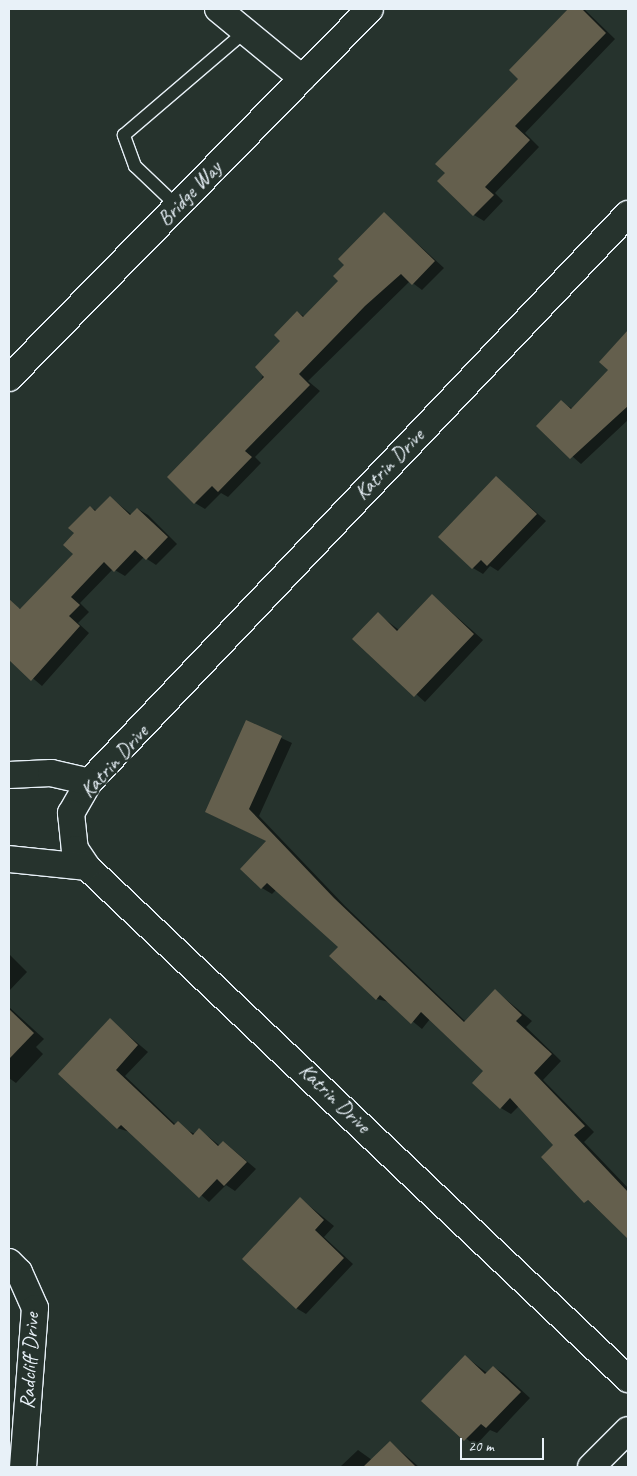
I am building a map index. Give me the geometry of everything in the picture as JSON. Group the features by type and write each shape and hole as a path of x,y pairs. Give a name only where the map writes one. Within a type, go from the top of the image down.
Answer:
{"street":[{"path":"218,9 247,30 302,78"},
{"name":"Bridge Way","path":"9,378 370,9"},
{"name":"Katrin Drive","path":"628,214 89,782 71,813 74,849 87,867 628,1379"},
{"path":"9,775 51,774 89,782"},
{"path":"9,859 87,867"},
{"name":"Radcliff Drive","path":"9,1262 19,1272 35,1308 19,1380 23,1467"},
{"path":"591,1467 628,1430"}],"lane":[{"path":"177,206 135,166 124,135 247,30"}],"building":[{"path":"568,9 582,9 606,33 515,126 530,140 485,187 494,195 473,216 437,181 445,173 435,164 518,79 509,70"},
{"path":"384,212 435,261 412,285 401,274 365,306 299,374 310,385 245,451 252,457 218,492 212,486 194,504 167,477 264,377 255,367 280,341 274,335 297,311 303,317 338,281 333,276 344,265 338,259"},
{"path":"628,330 628,406 570,459 536,426 561,400 571,409 608,370 599,362"},
{"path":"496,476 537,514 487,566 481,560 472,569 438,537"},
{"path":"110,496 130,515 137,508 168,537 146,560 135,550 114,572 104,562 71,597 80,605 69,616 80,626 31,681 9,660 9,599 20,609 73,554 63,545 74,533 68,528 90,506 95,511"},
{"path":"432,594 474,634 414,697 352,639 378,612 397,631"},
{"path":"246,720 282,736 249,809 334,898 464,1022 495,989 522,1015 516,1021 552,1054 534,1073 585,1126 574,1135 628,1192 628,1239 588,1200 584,1203 541,1157 553,1145 510,1098 500,1109 472,1083 483,1071 421,1012 411,1024 380,995 376,1000 329,956 338,947 267,883 261,889 240,869 266,841 205,812"},
{"path":"9,1009 34,1033 9,1059"},
{"path":"110,1018 138,1045 116,1070 174,1125 178,1121 193,1135 199,1128 218,1146 223,1141 247,1162 224,1186 217,1179 199,1198 121,1125 117,1129 58,1074"},
{"path":"300,1197 324,1220 315,1230 344,1258 296,1309 242,1259"},
{"path":"465,1355 485,1374 493,1366 521,1392 486,1428 481,1424 464,1441 421,1401"},
{"path":"390,1441 416,1467 363,1467"}]}
